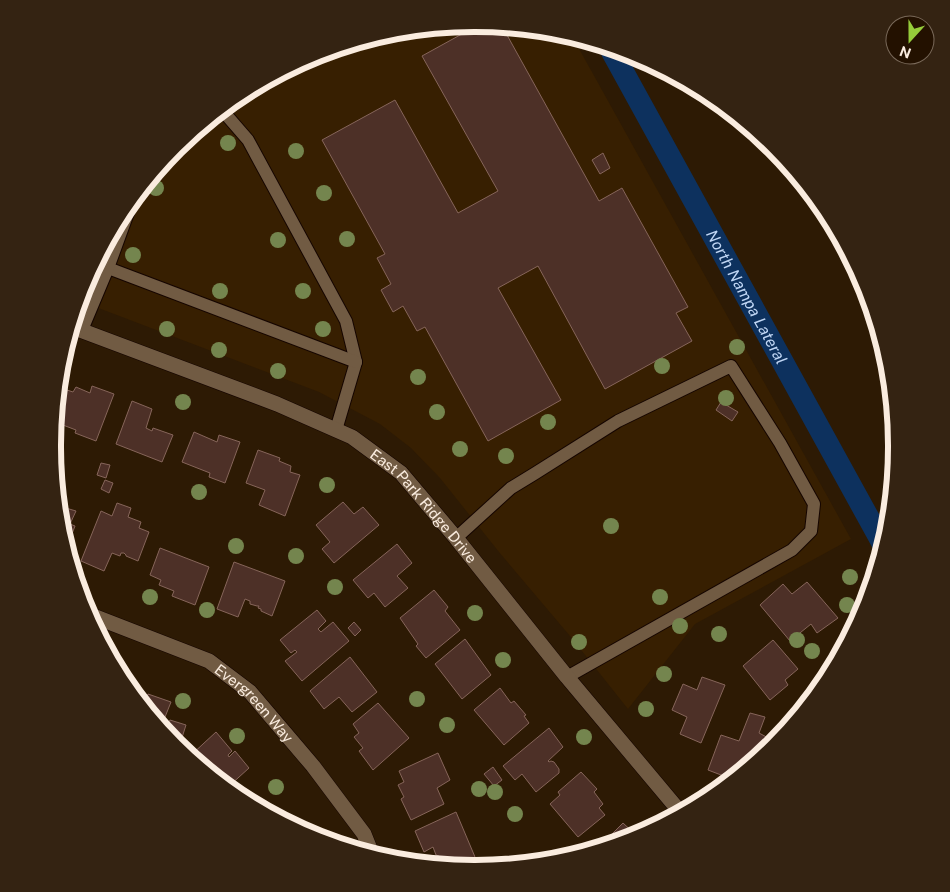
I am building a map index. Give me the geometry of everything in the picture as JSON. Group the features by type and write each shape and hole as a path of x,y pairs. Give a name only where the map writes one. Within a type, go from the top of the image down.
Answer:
{"street":[{"name":"East Park Ridge Drive","path":"79,329 277,404 336,430 352,438 401,473 456,538 567,677 676,807"},
{"name":"Evergreen Way","path":"99,618 209,660 250,692 313,766 364,834 368,845"}],"lane":[{"path":"227,115 248,140 346,322 356,362 336,430"},
{"path":"81,320 108,268 121,233"},
{"path":"108,268 356,362"},
{"path":"456,538 511,488 618,421 731,366 780,443 814,504 811,530 792,550 567,677"}],"shaded area":[{"path":"475,32 529,36 577,46 851,539 695,624 628,709 440,478 411,448 380,424 319,392 87,304 104,263 117,239 147,194 164,173 202,135 245,102 292,75 342,54 394,40 448,33"}],"building":[{"path":"465,32 506,33 599,201 622,188 688,307 676,313 692,341 605,389 538,266 498,288 561,400 488,441 425,327 417,331 403,306 393,312 381,290 391,284 377,258 385,254 322,140 395,100 458,213 498,191 422,56"},
{"path":"603,153 610,168 600,174 592,160"},
{"path":"92,386 114,394 96,441 75,433 76,430 62,425 65,389 73,392 76,387 90,393"},
{"path":"132,401 152,409 146,428 152,431 153,428 173,435 162,462 116,444"},
{"path":"721,402 738,412 732,421 716,410"},
{"path":"194,432 217,442 219,435 240,442 225,483 209,477 210,473 182,462"},
{"path":"258,450 280,458 279,461 291,466 290,472 300,475 285,516 259,505 265,490 246,483"},
{"path":"101,463 110,465 106,478 97,475"},
{"path":"105,480 113,483 109,493 101,489"},
{"path":"343,502 354,514 363,507 379,525 334,563 322,549 330,542 316,525"},
{"path":"117,503 131,508 128,517 141,522 139,528 149,532 138,561 126,556 124,553 121,553 120,556 112,553 104,571 81,561 101,511 112,516"},
{"path":"66,508 76,511 70,524 75,526 71,536"},
{"path":"397,544 412,563 397,576 408,588 385,607 374,593 368,598 353,580"},
{"path":"160,548 209,567 195,605 172,596 174,591 159,585 161,580 150,575"},
{"path":"234,562 285,581 272,616 261,611 258,608 259,606 250,604 250,601 245,599 238,617 217,609"},
{"path":"807,582 838,618 817,633 811,624 790,641 760,605 783,584 792,594"},
{"path":"434,590 448,607 445,611 460,630 426,658 416,646 418,644 400,618"},
{"path":"317,610 326,621 318,629 321,632 333,622 349,641 302,681 285,661 297,652 295,650 291,653 280,640"},
{"path":"354,622 361,630 355,636 348,628"},
{"path":"465,639 491,675 462,699 435,664"},
{"path":"773,640 798,669 785,680 788,685 770,700 743,666"},
{"path":"350,657 377,692 352,712 339,697 324,709 310,691"},
{"path":"702,677 725,685 701,743 680,734 687,717 672,710 683,684 697,690"},
{"path":"500,688 511,703 514,701 526,715 524,716 529,723 504,745 474,710"},
{"path":"148,694 171,702 164,719 147,698"},
{"path":"378,703 409,738 373,770 359,751 363,748 354,737 359,733 353,724"},
{"path":"750,713 765,717 759,733 767,738 748,757 724,776 708,770 721,735 739,741"},
{"path":"170,720 186,725 182,737 168,723"},
{"path":"549,728 563,747 548,761 554,762 559,769 559,773 536,792 522,774 515,780 503,766"},
{"path":"216,732 232,751 228,755 229,757 235,751 249,768 234,782 196,751"},
{"path":"438,753 450,780 437,788 444,804 411,820 401,799 404,797 398,785 404,782 399,771"},
{"path":"493,767 502,780 494,786 484,774"},
{"path":"581,772 597,789 594,792 603,804 599,808 605,815 578,837 550,804 560,795 558,792"},
{"path":"456,812 475,857 469,860 440,858 436,855 433,847 424,852 415,831"},
{"path":"623,823 630,829 608,838"}],"waterway":[{"name":"North Nampa Lateral","path":"615,57 879,536"}]}
